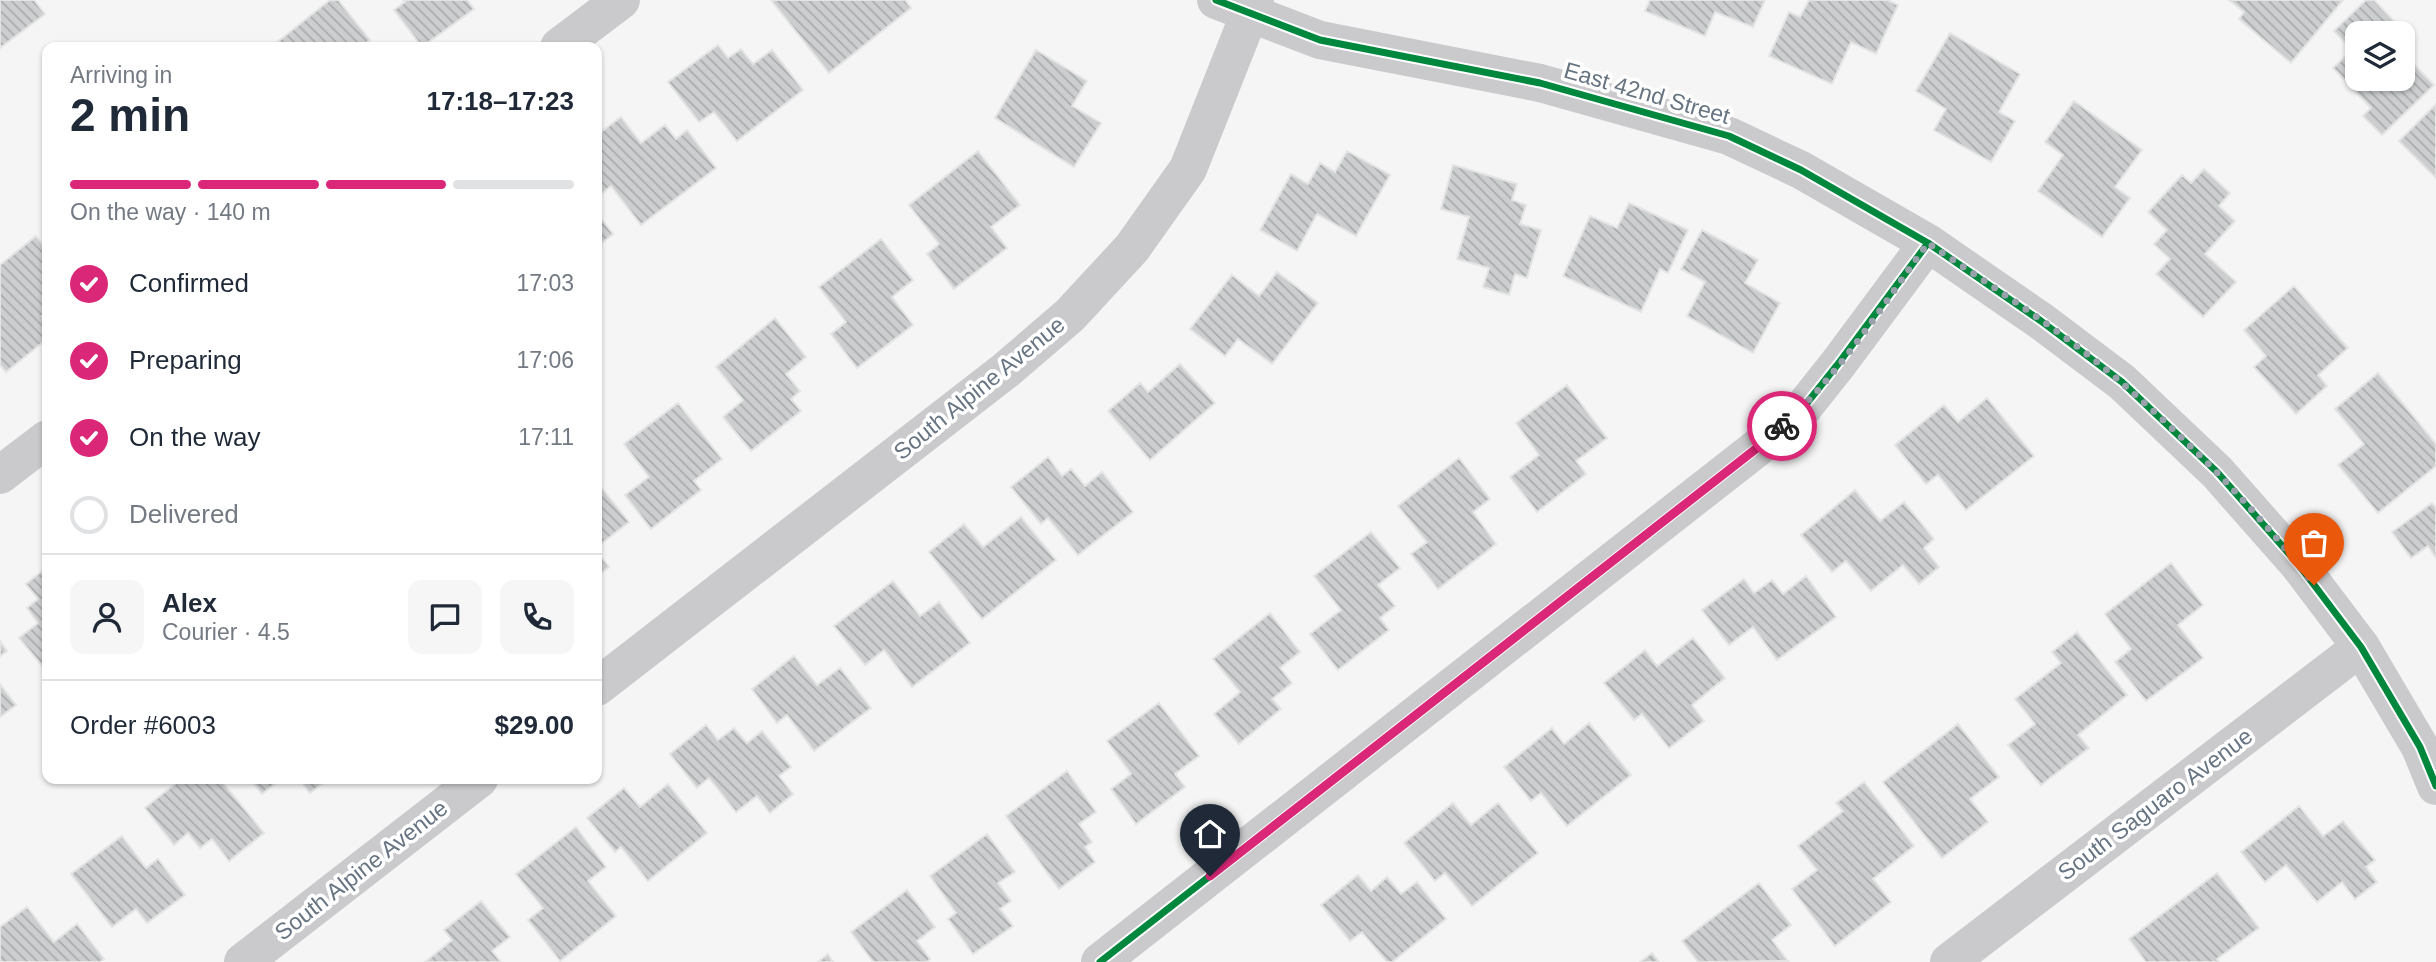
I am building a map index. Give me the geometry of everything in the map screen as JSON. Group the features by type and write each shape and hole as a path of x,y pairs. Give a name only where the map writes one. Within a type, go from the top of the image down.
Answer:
{"street":[{"path":"566,42 621,0"},
{"name":"East 42nd Street","path":"1240,5 1320,40 1540,83 1729,136 1801,170 1928,243 2041,321 2131,391 2217,472 2299,565 2361,647 2420,747 2436,786"},
{"name":"South Alpine Avenue","path":"602,683 1006,370 1070,315 1132,248 1188,169 1240,5"},
{"path":"1100,962 1757,448 1803,408 1928,243"},
{"path":"0,475 42,443"},
{"name":"South Saguaro Avenue","path":"1949,962 2361,647"},
{"name":"South Alpine Avenue","path":"243,962 473,784"}],"building":[{"path":"0,0 34,0 45,14 0,48"},
{"path":"330,0 338,0 370,40 367,42 277,42"},
{"path":"403,0 467,0 474,9 429,42 418,42 394,10 405,2"},
{"path":"771,0 905,0 911,8 829,73"},
{"path":"1650,0 1765,0 1753,27 1715,12 1705,36 1645,11"},
{"path":"1809,0 1887,0 1898,5 1876,54 1851,42 1832,84 1769,56 1789,12 1800,17"},
{"path":"2229,0 2343,0 2291,63 2239,19 2244,12"},
{"path":"2366,0 2374,0 2394,21 2345,21 2345,43 2334,31"},
{"path":"1950,33 2020,74 1999,112 2015,121 1991,162 1934,130 1946,109 1916,91"},
{"path":"718,45 728,58 741,49 753,64 772,50 803,90 737,141 714,112 699,122 668,82"},
{"path":"1036,50 1087,81 1072,106 1101,123 1074,167 995,118"},
{"path":"2345,57 2345,81 2333,68"},
{"path":"2415,65 2434,85 2382,135 2363,116 2371,108 2355,91 2415,91"},
{"path":"2074,101 2142,150 2115,187 2130,198 2102,237 2038,191 2063,155 2045,142"},
{"path":"2436,104 2436,178 2399,141"},
{"path":"621,117 641,143 665,125 676,139 687,130 716,168 641,225 611,186 602,193 602,131"},
{"path":"978,151 1020,205 991,227 1007,248 954,289 927,254 939,244 909,205"},
{"path":"1347,151 1390,175 1356,236 1317,214 1297,251 1260,230 1291,174 1308,184 1320,163 1335,172"},
{"path":"1453,165 1517,184 1512,200 1526,205 1520,224 1541,230 1527,278 1515,274 1509,295 1483,287 1489,268 1457,259 1469,217 1441,209"},
{"path":"2204,169 2230,193 2219,206 2235,221 2205,254 2236,282 2203,317 2156,274 2170,259 2154,244 2167,230 2148,212 2182,175 2191,183"},
{"path":"1629,203 1688,230 1668,273 1660,269 1641,312 1563,276 1590,216 1617,228"},
{"path":"602,220 613,234 602,243"},
{"path":"1702,230 1758,260 1745,283 1780,303 1753,353 1687,316 1705,282 1681,269"},
{"path":"36,236 42,244 42,343 6,372 0,365 0,265"},
{"path":"881,239 913,280 892,297 913,325 857,368 831,334 846,322 819,287"},
{"path":"1277,272 1318,303 1272,364 1238,339 1225,356 1190,329 1232,275 1259,296"},
{"path":"2294,286 2348,348 2318,375 2327,386 2296,414 2254,367 2266,356 2244,330"},
{"path":"775,318 806,357 786,374 800,391 791,399 801,411 751,451 723,417 743,400 716,367"},
{"path":"1180,364 1215,403 1150,460 1108,411 1140,383 1148,392"},
{"path":"2378,373 2436,444 2436,466 2378,513 2338,465 2364,444 2335,409"},
{"path":"1567,385 1607,438 1576,461 1586,474 1537,512 1510,477 1539,455 1516,423"},
{"path":"1987,398 2034,456 1966,510 1938,475 1926,484 1895,445 1944,405 1958,422"},
{"path":"678,403 722,459 694,481 701,490 651,529 625,495 649,477 624,444"},
{"path":"1048,457 1062,476 1071,469 1085,486 1102,472 1133,512 1078,555 1048,518 1041,524 1011,487"},
{"path":"1459,458 1490,499 1473,512 1496,544 1438,589 1411,554 1427,542 1398,506"},
{"path":"602,488 629,522 602,543"},
{"path":"1855,490 1880,521 1904,502 1934,539 1924,548 1939,567 1919,584 1903,565 1871,591 1846,561 1832,572 1801,535"},
{"path":"2432,503 2436,508 2436,558 2428,546 2411,558 2392,532"},
{"path":"1021,517 1056,560 982,619 929,552 964,524 983,547"},
{"path":"1371,532 1400,568 1378,585 1395,606 1380,618 1389,630 1338,670 1310,634 1341,610 1314,576"},
{"path":"602,558 609,567 602,572"},
{"path":"2171,563 2203,605 2178,625 2203,658 2146,701 2115,662 2131,649 2105,614"},
{"path":"42,571 42,666 19,638 38,623 27,608 38,599 26,584"},
{"path":"1806,576 1836,617 1777,660 1753,627 1729,645 1702,610 1744,579 1754,593 1772,580 1783,594"},
{"path":"893,581 920,616 939,602 970,643 912,687 884,650 865,665 834,626"},
{"path":"1270,613 1300,652 1280,668 1292,683 1272,699 1281,709 1239,744 1214,714 1240,692 1213,659"},
{"path":"2077,632 2127,695 2078,735 2089,748 2041,785 2008,745 2035,724 2015,699 2061,663 2052,652"},
{"path":"1693,638 1725,678 1692,705 1704,721 1669,748 1642,714 1634,720 1604,683 1645,650 1657,666"},
{"path":"0,641 7,651 0,656"},
{"path":"794,656 817,685 840,668 871,708 814,751 787,715 777,723 752,689"},
{"path":"0,684 16,705 0,717"},
{"path":"1159,703 1199,756 1175,774 1185,787 1136,824 1111,789 1131,774 1107,741"},
{"path":"1589,723 1631,775 1567,826 1541,793 1531,801 1504,767 1552,728 1564,744"},
{"path":"1958,724 1999,777 1970,799 1988,822 1942,858 1883,782"},
{"path":"706,725 718,740 734,728 747,743 762,731 791,767 779,776 793,794 770,813 757,796 736,812 709,778 697,788 670,754"},
{"path":"1067,771 1096,812 1079,824 1092,842 1085,847 1095,862 1059,889 1006,816"},
{"path":"1864,782 1914,846 1873,879 1891,902 1835,946 1792,889 1817,870 1798,846 1843,811 1836,803"},
{"path":"175,784 224,784 264,833 229,861 212,839 200,848 188,833 174,845 145,808"},
{"path":"254,784 275,784 262,794"},
{"path":"303,784 322,784 310,793"},
{"path":"668,784 707,833 648,881 621,847 615,852 587,818 624,788 640,807"},
{"path":"1453,803 1471,825 1498,803 1538,853 1472,906 1445,873 1435,881 1404,843"},
{"path":"2299,806 2323,836 2343,821 2375,860 2366,867 2377,882 2355,899 2342,882 2317,902 2286,865 2265,882 2241,852"},
{"path":"576,827 606,867 588,881 616,916 560,961 528,920 543,908 516,874"},
{"path":"987,834 1015,872 998,883 1011,901 1000,909 1013,926 973,954 948,919 956,913 930,876"},
{"path":"122,836 146,868 158,859 185,895 147,923 136,909 112,927 71,874"},
{"path":"2217,873 2259,928 2217,959 2219,962 2146,962 2129,939"},
{"path":"1358,875 1371,891 1387,877 1401,894 1417,882 1446,919 1392,962 1387,962 1362,932 1350,941 1321,905"},
{"path":"1759,883 1791,925 1772,940 1788,961 1698,962 1682,941"},
{"path":"907,890 935,927 917,941 930,959 927,962 873,962 851,932"},
{"path":"481,901 510,937 492,951 501,962 425,962 452,940 444,930"},
{"path":"27,907 54,942 77,924 104,959 100,962 0,962 0,927"},
{"path":"1652,953 1659,962 1640,962"},
{"path":"828,954 833,962 818,962"}],"cycle path":[{"path":"1216,0 1320,40 1540,83 1729,136 1801,170 1928,243 2041,321 2122,382 2217,472 2299,565 2361,647 2420,747 2436,786"},
{"path":"1100,962 1757,448 1803,408 1928,243"}],"way so far":[{"path":"1782,426 1803,408 1928,243 2041,321 2122,382 2217,472 2314,585"}],"route":[{"path":"1210,876 1782,426"}]}
